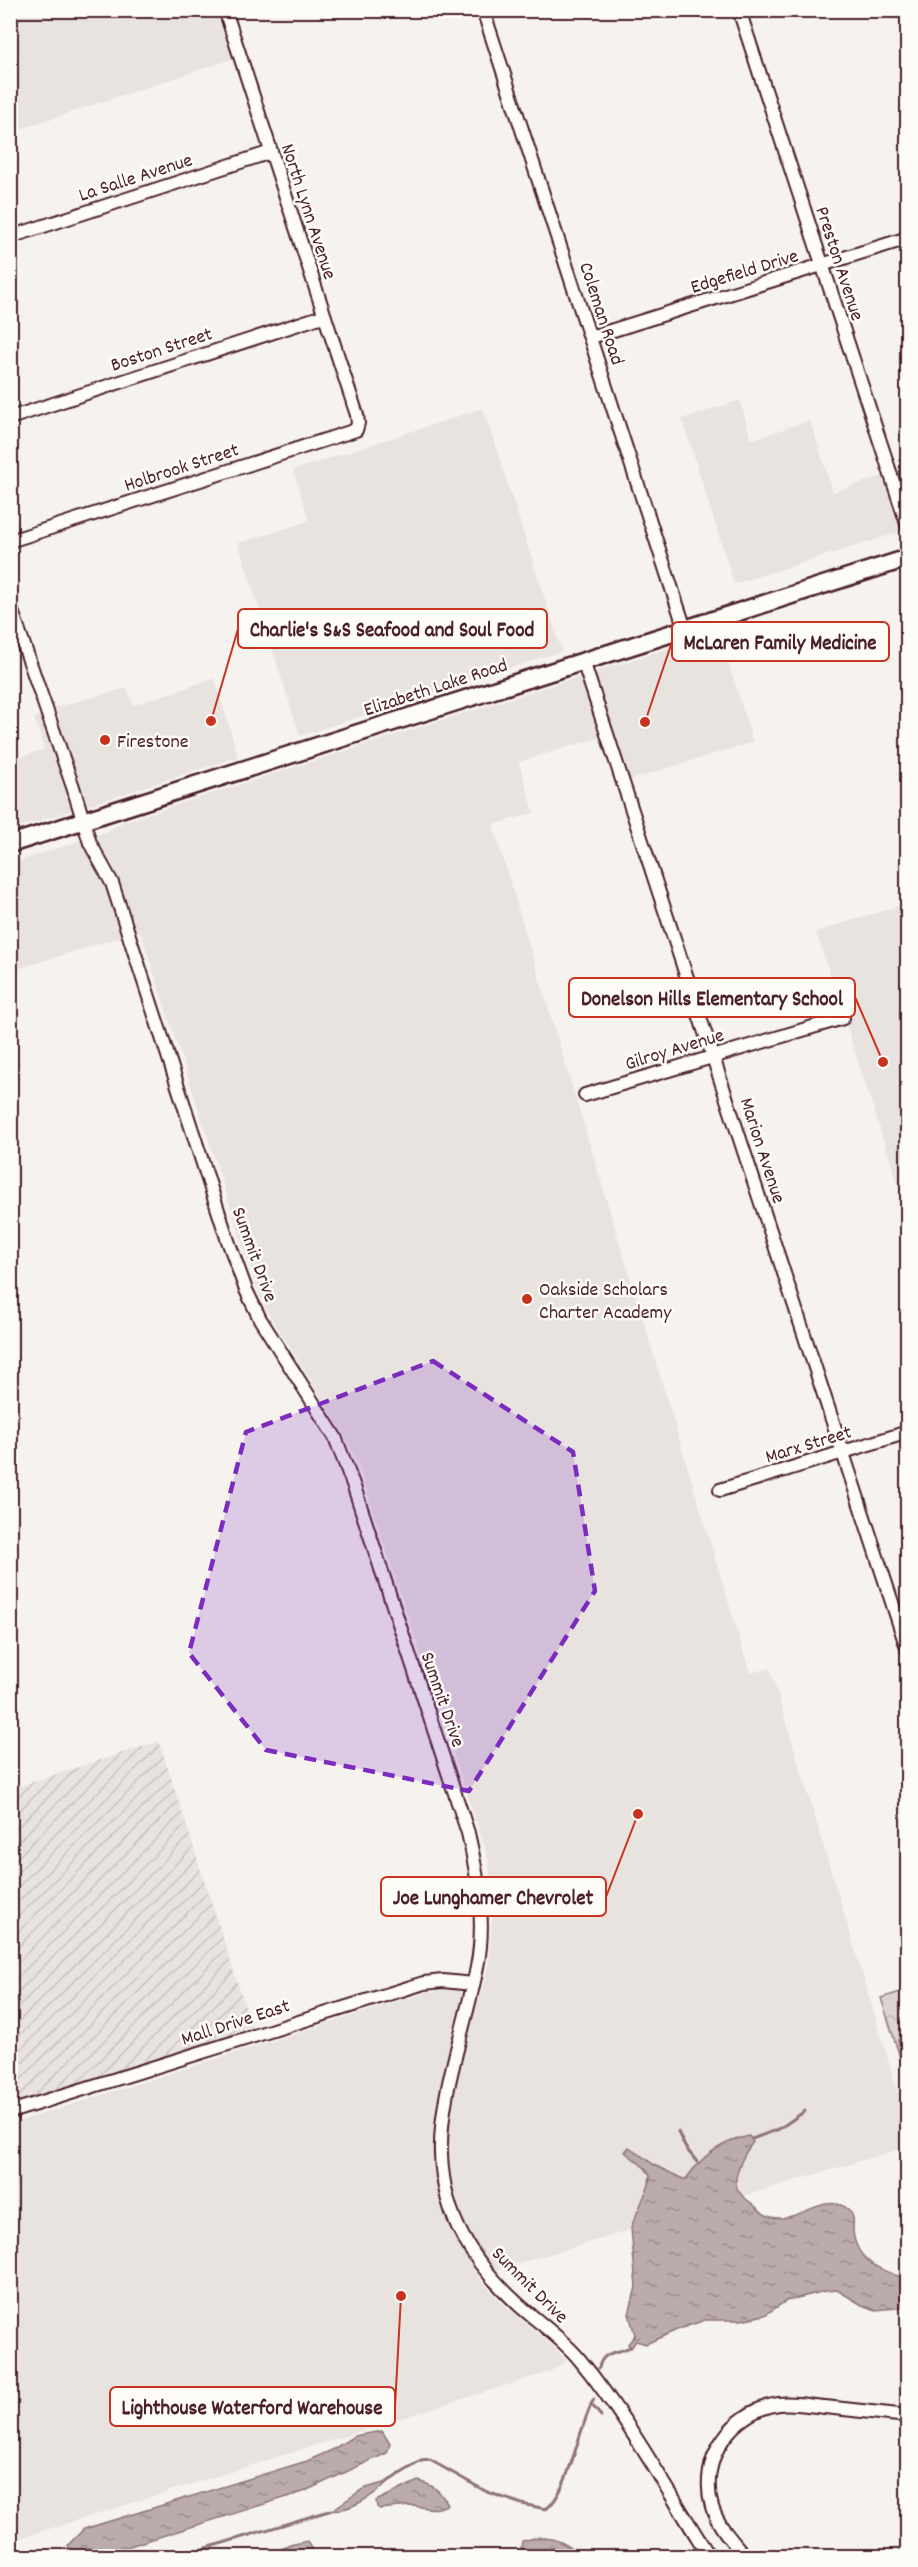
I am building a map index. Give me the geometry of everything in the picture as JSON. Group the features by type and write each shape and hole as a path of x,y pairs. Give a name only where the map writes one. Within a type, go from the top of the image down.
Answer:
{"main road":[{"name":"Elizabeth Lake Road","path":"10,844 908,558"}],"street":[{"name":"North Lynn Avenue","path":"225,10 358,423"},
{"name":"Coleman Road","path":"483,10 685,629"},
{"name":"Preston Avenue","path":"739,10 908,527"},
{"name":"La Salle Avenue","path":"10,237 271,152"},
{"name":"Edgefield Drive","path":"591,337 908,238"},
{"name":"Boston Street","path":"10,418 323,316"},
{"name":"Holbrook Street","path":"10,541 339,437 356,430 358,423"},
{"name":"Summit Drive","path":"10,605 90,843 112,883 246,1290 260,1319 335,1437 354,1487 468,1833 477,1873 480,1919 478,1965 440,2133 447,2201 457,2227 476,2260 492,2278 578,2358 638,2443 709,2556"},
{"name":"Marion Avenue","path":"583,661 841,1453 908,1651"},
{"name":"Gilroy Avenue","path":"585,1095 843,1018"},
{"name":"Marx Street","path":"720,1490 908,1432"},
{"name":"Mall Drive East","path":"10,2112 414,1986 443,1981 473,1984"},
{"path":"745,2556 718,2522 709,2487 710,2470 715,2452 727,2433 740,2421 762,2408 785,2404 908,2416"}],"highlighted area":[{"path":"433,1361 573,1452 595,1591 469,1791 266,1750 189,1653 246,1432"}],"shaded area":[{"path":"10,11 215,11 233,59 11,132"},
{"path":"740,400 751,440 810,420 833,492 907,468 907,530 734,584 682,419"},
{"path":"483,408 562,651 300,736 238,543 309,521 293,470"},
{"path":"719,632 753,742 627,781 612,734 519,762 534,813 493,825 750,1673 770,1668 907,2122 907,2147 478,2276 500,2301 553,2346 567,2361 549,2372 11,2541 10,2124 427,1992 452,1990 481,1995 489,1961 493,1900 488,1858 358,1465 343,1433 266,1309 258,1291 140,931 11,971 11,864 105,832 120,823 144,815"},
{"path":"215,678 238,757 11,830 11,760 44,749 34,718 57,707 127,688 133,705"},
{"path":"907,903 907,1192 901,1194 816,932"},
{"path":"159,1741 253,2030 11,2107 10,1789"}],"green space":[{"path":"907,1990 907,2079 881,1998"}],"water":[{"path":"907,2033 907,2085 898,2040"},
{"path":"749,2136 753,2142 741,2162 736,2179 741,2194 766,2215 778,2218 789,2217 829,2204 839,2204 848,2209 853,2216 855,2241 864,2257 871,2264 907,2279 907,2307 875,2310 837,2290 825,2291 786,2301 765,2315 741,2320 705,2320 646,2344 636,2341 631,2348 628,2344 635,2335 629,2314 636,2287 631,2227 649,2185 650,2175 625,2152 629,2147 656,2166 686,2179 713,2151 729,2142"},
{"path":"382,2431 390,2444 387,2453 303,2492 98,2556 71,2556 68,2545 84,2529 307,2461 332,2450 354,2436"},
{"path":"418,2481 436,2489 448,2504 434,2509 410,2506 380,2509 377,2507 376,2501"},
{"path":"387,2482 362,2501 347,2508 332,2510 363,2489"},
{"path":"538,2537 561,2542 578,2556 520,2556 522,2541"},
{"path":"307,2541 313,2552 309,2556 266,2556 290,2545"}],"waterway":[{"path":"752,2139 779,2129 805,2111"},
{"path":"678,2132 685,2147 697,2162"},
{"path":"599,2368 603,2358 607,2355 630,2347"},
{"path":"387,2482 421,2461 430,2460 487,2492 522,2504 546,2509 561,2489 594,2399"},
{"path":"591,2404 601,2416"},
{"path":"180,2556 332,2510"}],"place":[{"name":"Charlie's S&S Seafood and Soul Food","path":"211,721"},
{"name":"McLaren Family Medicine","path":"645,722"},
{"name":"Firestone","path":"105,740"},
{"name":"Donelson Hills Elementary School","path":"883,1062"},
{"name":"Oakside Scholars Charter Academy","path":"527,1299"},
{"name":"Joe Lunghamer Chevrolet","path":"638,1814"},
{"name":"Lighthouse Waterford Warehouse","path":"401,2296"}]}
